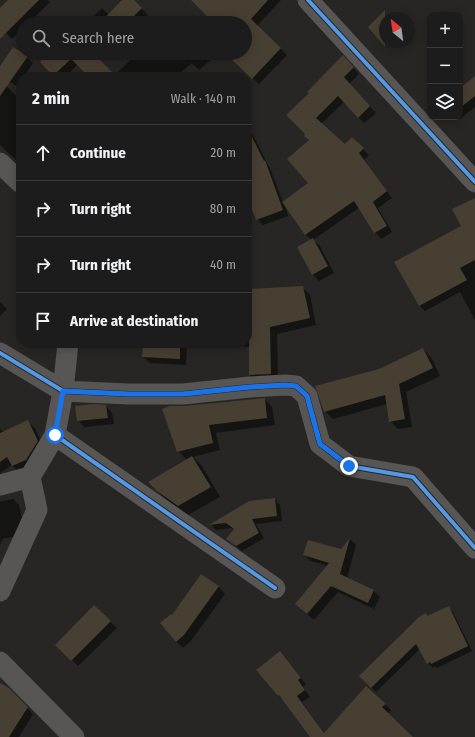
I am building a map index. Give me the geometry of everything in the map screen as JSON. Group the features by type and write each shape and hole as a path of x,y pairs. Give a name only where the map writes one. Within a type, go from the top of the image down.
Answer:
{"street":[{"path":"308,0 475,182"},
{"path":"0,163 16,178"},
{"path":"0,591 37,510 30,477 55,435 63,391 67,348"},
{"path":"0,353 63,391 128,394 183,394 250,387 285,385 296,386 307,396 320,444 349,466 413,477 475,548"},
{"path":"55,435 275,588"},
{"path":"0,484 30,477"},
{"path":"0,662 74,737"}],"building":[{"path":"8,0 39,0 23,16 16,16 16,23 0,39 0,8"},
{"path":"122,0 134,0 142,8 134,16 107,16"},
{"path":"191,0 268,0 252,18 252,16 207,16"},
{"path":"379,16 379,40 368,27"},
{"path":"252,20 281,48 252,79 252,72 245,72 232,60 252,60"},
{"path":"13,47 16,49 16,60 25,60 0,96 0,66"},
{"path":"343,55 354,67 344,77 370,106 358,118 338,96 316,118 345,144 352,137 364,148 359,153 387,191 373,202 387,226 374,233 354,201 305,235 282,202 308,183 287,159 309,140 286,115 309,93 307,92"},
{"path":"42,60 70,60 57,72 49,72 40,62"},
{"path":"72,60 100,60 112,72 84,72"},
{"path":"475,76 475,96 463,106 463,86"},
{"path":"252,137 264,161 265,160 283,210 256,220 252,209"},
{"path":"475,198 475,260 460,268 467,280 419,306 394,262 461,226 452,209"},
{"path":"313,238 328,266 312,275 297,247"},
{"path":"303,286 310,318 270,327 271,374 249,375 249,348 252,348 252,289"},
{"path":"143,348 180,348 180,359 142,357"},
{"path":"423,348 433,368 399,384 405,419 389,422 385,395 324,412 315,386 379,369"},
{"path":"265,398 267,418 209,425 213,443 177,452 162,409 170,406"},
{"path":"94,404 106,405 108,418 77,421 75,406"},
{"path":"28,420 38,441 26,460 12,466 7,457 0,462 0,433"},
{"path":"192,456 211,487 178,506 157,491 148,482"},
{"path":"275,498 277,516 252,519 259,533 236,546 226,539 234,529 226,523 209,525 249,501"},
{"path":"350,538 340,574 374,590 368,603 331,586 307,614 295,604 329,563 303,555 308,540 341,549"},
{"path":"201,574 219,586 184,635 176,642 160,623 171,614 172,615"},
{"path":"94,605 111,621 71,661 55,645"},
{"path":"449,606 468,646 431,664 430,662 427,664 416,644 371,688 359,676 419,617 426,613 427,616"},
{"path":"280,651 301,678 298,680 305,690 297,696 324,733 366,686 386,704 382,707 413,737 310,737 279,695 278,696 256,670"},
{"path":"0,683 9,688 28,707 9,737 0,737"}],"cycle path":[{"path":"308,0 475,182"},
{"path":"0,353 63,391 128,394 183,394 250,387 285,385 296,386 307,396 320,444 349,466 413,477 475,548"},
{"path":"55,435 275,588"}],"route":[{"path":"55,435 63,391 128,394 183,394 250,387 285,385 296,386 307,396 320,444 349,466"}]}
